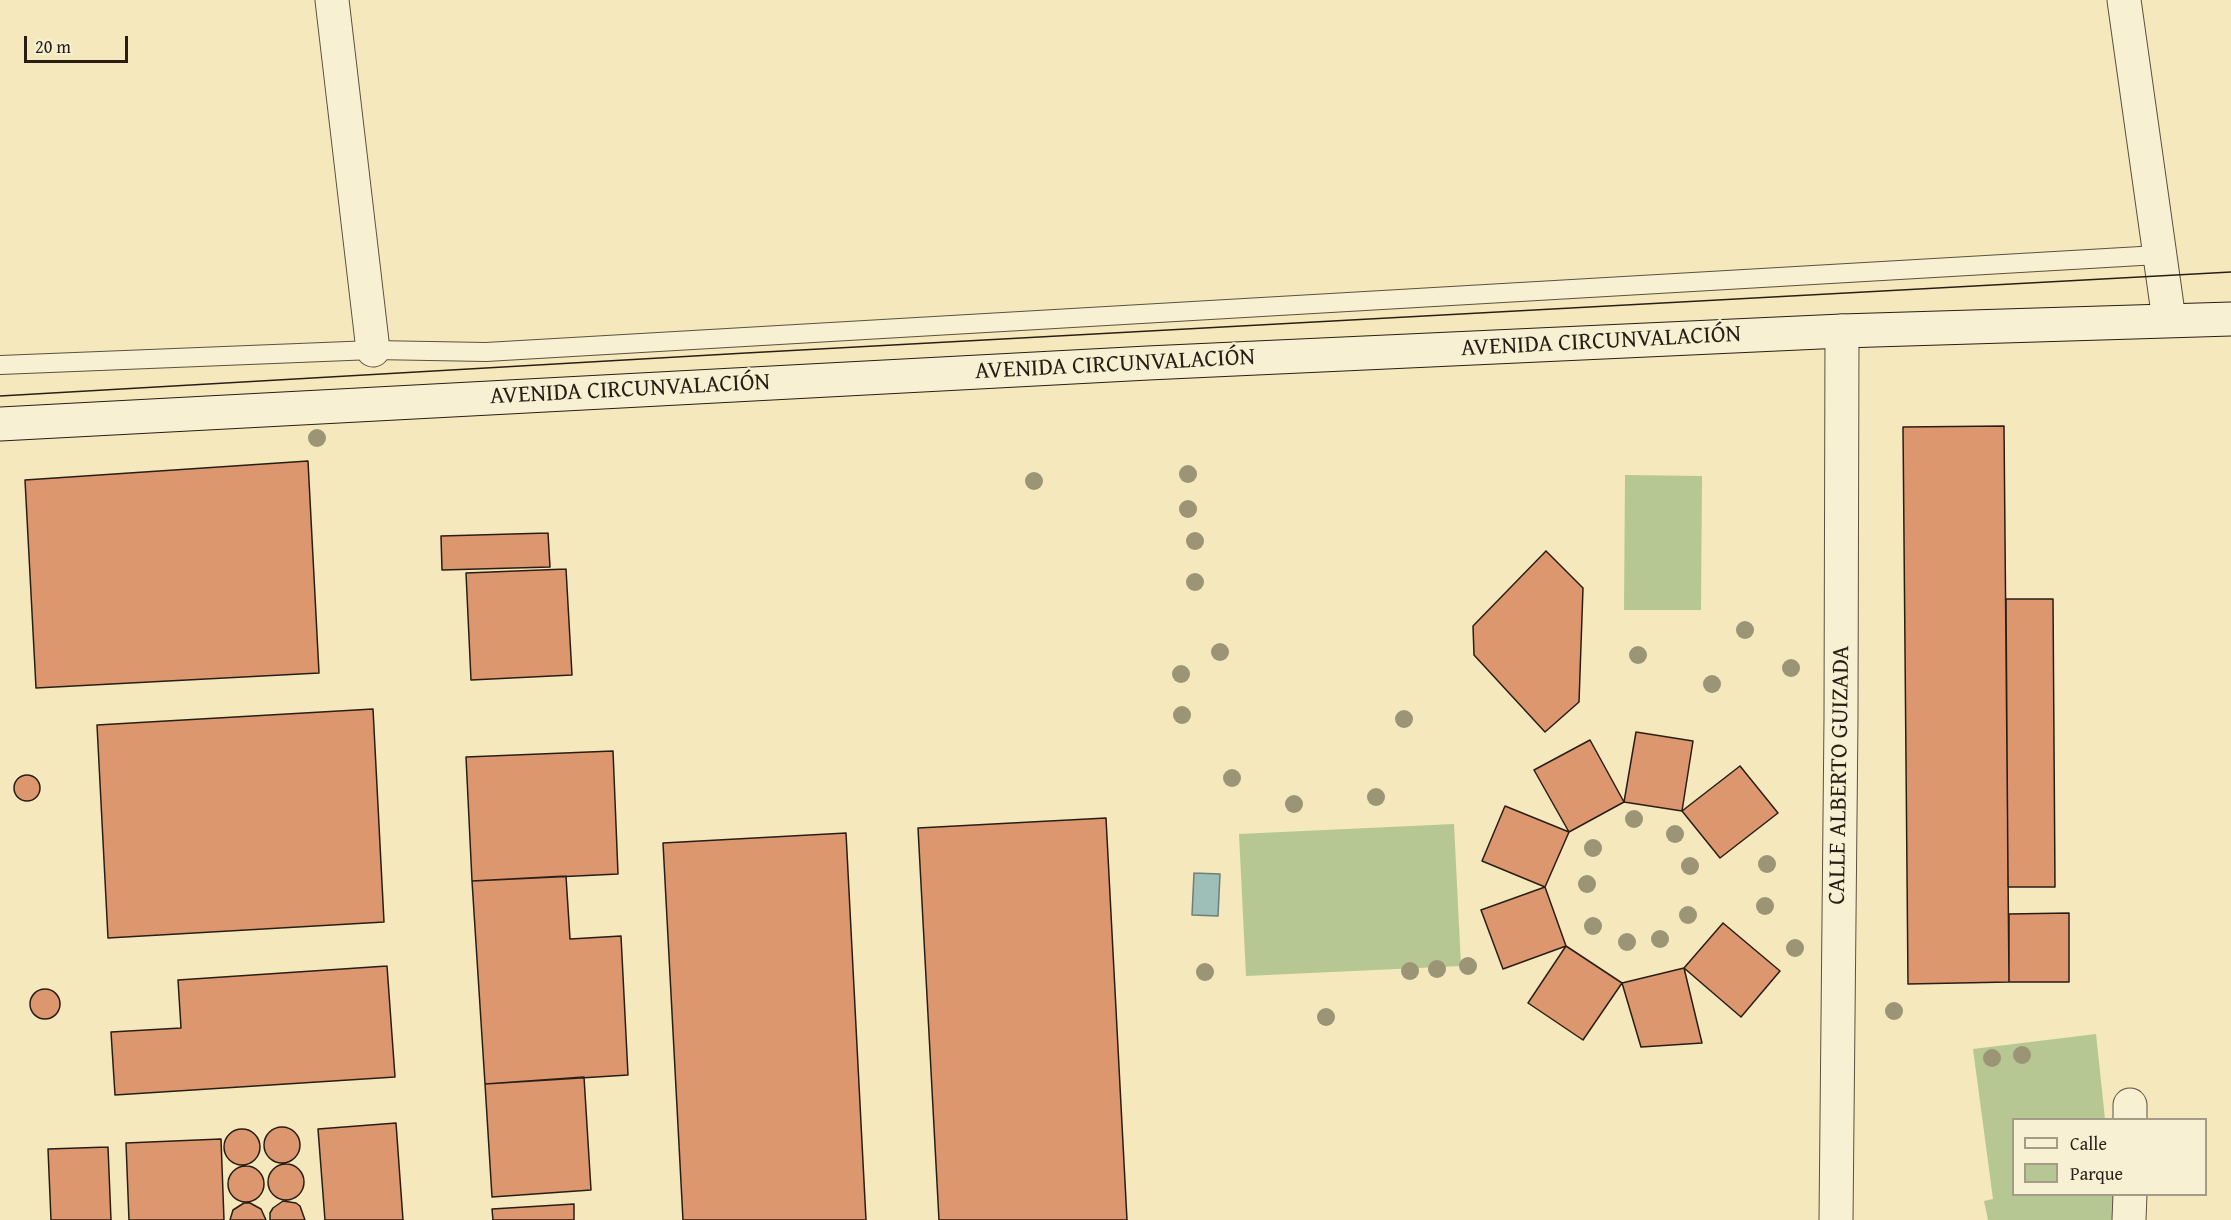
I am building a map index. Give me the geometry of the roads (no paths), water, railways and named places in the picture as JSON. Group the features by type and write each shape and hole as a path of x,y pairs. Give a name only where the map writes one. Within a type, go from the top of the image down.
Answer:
{"street":[{"path":"332,0 373,350"},
{"path":"2124,0 2158,255 2169,320"},
{"name":"AVENIDA CIRCUNVALACIÓN","path":"0,424 1136,363 1842,331 2231,319"},
{"name":"CALLE ALBERTO GUIZADA","path":"1836,1220 1842,331"},
{"path":"2129,1220 2130,1196"}],"lane":[{"name":"AVENIDA CIRCUNVALACIÓN","path":"0,365 373,350 498,352 2158,255"}],"water":[{"path":"1194,873 1220,874 1218,916 1192,915"}],"tram line":[{"path":"0,396 2231,272"}]}
